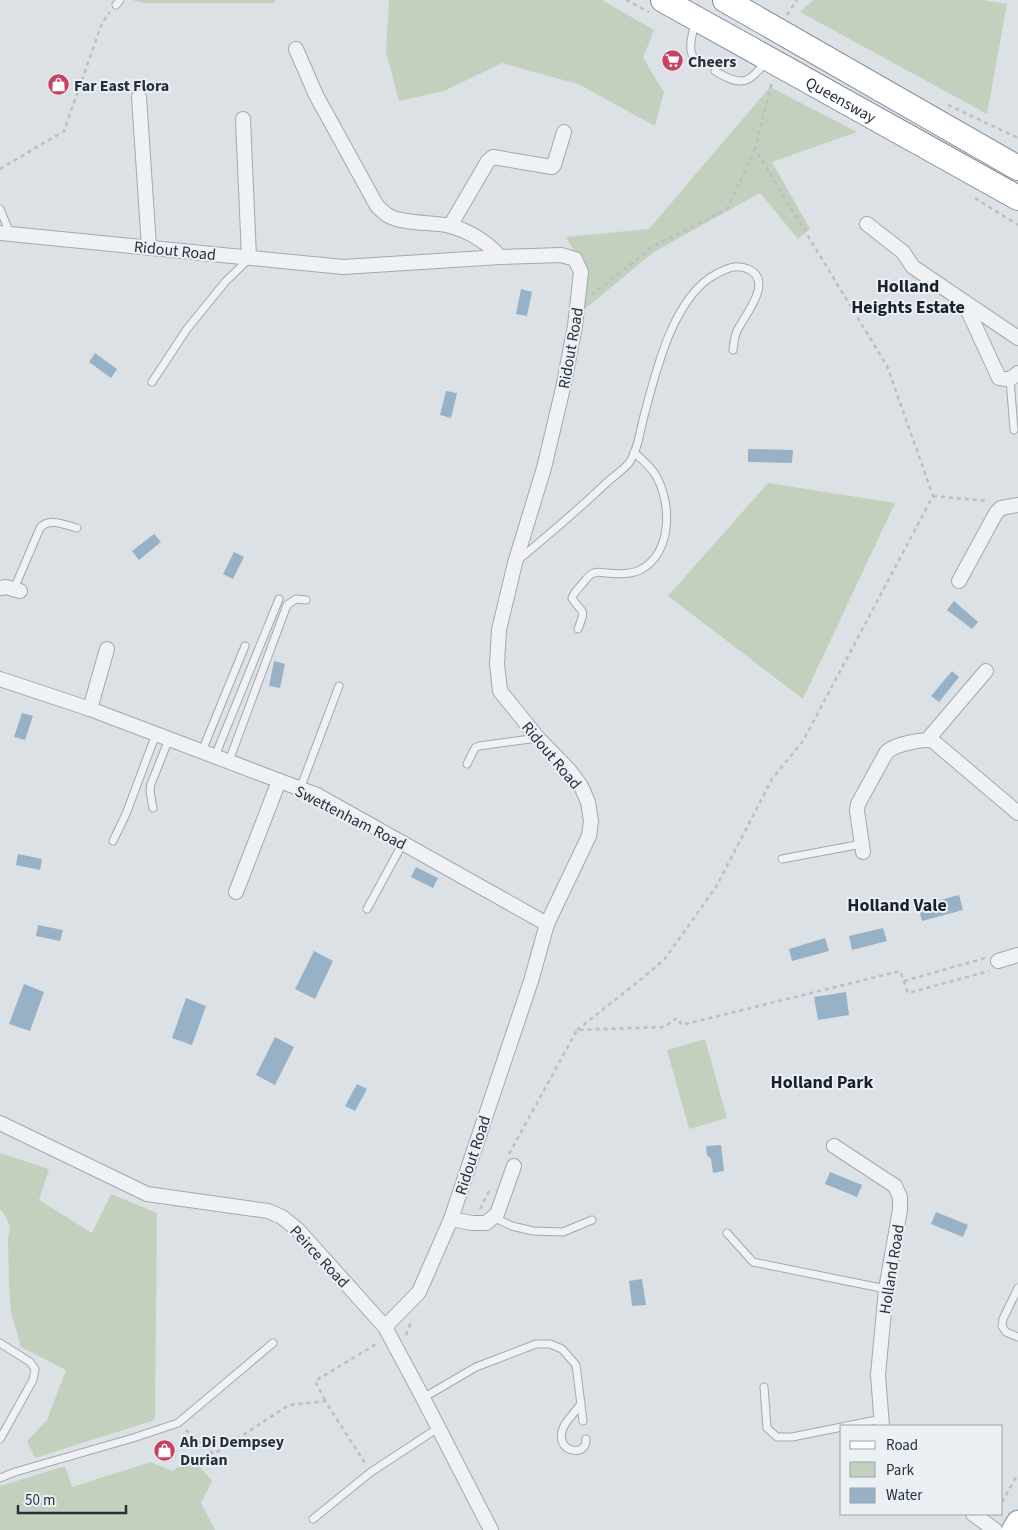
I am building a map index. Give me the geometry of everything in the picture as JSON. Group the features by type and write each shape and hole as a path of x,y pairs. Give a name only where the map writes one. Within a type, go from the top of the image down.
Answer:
{"highway":[{"name":"Queensway","path":"663,0 696,18 770,70 1018,198"},
{"name":"Queensway","path":"725,0 968,138 979,139 1018,156"},
{"path":"968,138 1018,168"}],"main road":[{"path":"1013,1530 1018,1522"}],"street":[{"path":"296,49 316,95 376,206 390,217 450,226 471,233 489,245 500,257"},
{"path":"139,97 149,248"},
{"path":"243,119 249,258"},
{"path":"450,226 488,161 493,157 552,168 564,132"},
{"path":"867,224 903,252 913,267 1018,338"},
{"name":"Ridout Road","path":"5,233 343,267 500,257 561,256 575,259 581,272 575,326 565,380 544,468 515,563 499,630 497,664 500,691 538,738 569,770 588,802 592,821 589,836 547,924 531,981 450,1218 419,1292 387,1331"},
{"path":"964,302 1000,378 1006,380 1014,376"},
{"path":"959,581 996,513 1000,508 1012,506"},
{"path":"0,588 6,586 17,590"},
{"path":"90,709 107,649"},
{"path":"862,848 857,811 858,804 886,753 892,748 928,739 986,671"},
{"name":"Swettenham Road","path":"0,679 90,709 317,795 547,924"},
{"path":"928,739 933,741 1018,813"},
{"path":"236,892 279,780"},
{"path":"994,962 1018,956"},
{"name":"Peirce Road","path":"0,1123 147,1194 268,1211 282,1216 298,1230 387,1331 491,1530"},
{"name":"Holland Road","path":"834,1146 895,1186 900,1197 900,1210 886,1289 878,1375 882,1423"},
{"path":"450,1218 472,1223 486,1223 497,1214 510,1164"},
{"path":"974,1515 996,1530"}],"lane":[{"path":"696,18 690,46 692,55 696,60"},
{"path":"715,71 732,81 740,82 770,70"},
{"path":"0,209 5,233"},
{"path":"152,382 192,323 226,281 249,258"},
{"path":"515,563 581,507 629,462 634,452 667,338 689,299 698,288 708,278 731,266 751,270 756,275 759,284 759,293 736,333 733,350"},
{"path":"1014,376 1014,430"},
{"path":"578,629 584,612 572,598 589,576 598,572 618,574 639,571 652,562 658,554 663,541 666,526 666,503 662,489 655,474 634,452"},
{"path":"17,590 40,528 51,522 77,528"},
{"path":"209,754 278,599"},
{"path":"229,762 287,605 296,599 306,600"},
{"path":"209,754 245,646"},
{"path":"300,788 340,686"},
{"path":"154,808 150,791 163,736"},
{"path":"113,841 163,736"},
{"path":"467,764 475,748 479,746 538,738"},
{"path":"367,909 403,843"},
{"path":"782,859 862,848"},
{"path":"493,1217 512,1226 533,1231 562,1232 592,1220"},
{"path":"726,1233 753,1262 886,1289"},
{"path":"1018,1288 1003,1319 1002,1326 1006,1332 1018,1337"},
{"path":"0,1342 30,1362 35,1369 33,1380 0,1439"},
{"path":"0,1478 178,1423 273,1343"},
{"path":"423,1398 476,1367 536,1344 550,1344 562,1349 576,1366 583,1421"},
{"path":"764,1387 767,1428 777,1437 792,1437 840,1427"},
{"path":"581,1403 564,1425 561,1434 566,1449 573,1451 584,1447 586,1439"},
{"path":"858,1425 882,1423"},
{"path":"313,1519 371,1472 438,1428"}],"path":[{"path":"783,23 797,0"},
{"path":"0,169 64,131 102,23 118,2"},
{"path":"577,307 652,247 727,209 755,149 770,70"},
{"path":"510,1164 577,1030 664,960 716,887 772,779 802,741 933,496 887,366 755,149"},
{"path":"933,496 990,501"},
{"path":"577,1030 664,1027 677,1018 682,1025 900,971 908,993 994,962"},
{"path":"904,981 994,962"},
{"path":"472,1223 491,1188"},
{"path":"403,1342 413,1316"},
{"path":"371,1472 325,1401 315,1381 387,1331"},
{"path":"178,1423 214,1454 289,1405 325,1401"},
{"path":"1003,1500 1018,1474"}],"green space":[{"path":"132,0 275,0 275,3 144,3"},
{"path":"389,0 602,0 654,30 643,58 664,92 655,126 578,84 502,63 444,91 399,101 386,52"},
{"path":"813,0 982,0 1007,4 987,114 800,12"},
{"path":"770,87 857,132 772,162 810,229 798,239 760,193 654,252 581,312 584,270 566,237 649,229"},
{"path":"768,483 895,503 803,699 668,596"},
{"path":"705,1039 727,1118 689,1129 667,1050"},
{"path":"0,1153 49,1169 39,1200 92,1233 111,1194 157,1213 155,1420 35,1458 27,1441 47,1420 66,1370 21,1347 11,1312 8,1239 10,1226 0,1209"},
{"path":"192,1458 212,1481 201,1503 215,1530 0,1530 0,1486 65,1466 72,1487 151,1462 172,1471"}],"water":[{"path":"521,289 532,292 527,316 516,314"},
{"path":"95,353 117,369 111,378 89,362"},
{"path":"446,391 457,393 451,418 440,415"},
{"path":"748,449 793,450 792,463 748,462"},
{"path":"154,534 161,542 139,560 132,551"},
{"path":"234,552 244,557 233,579 223,574"},
{"path":"954,601 978,622 972,629 947,610"},
{"path":"274,661 285,664 280,688 269,686"},
{"path":"952,671 959,677 939,702 931,696"},
{"path":"22,713 33,716 25,740 14,737"},
{"path":"18,854 42,859 40,870 16,865"},
{"path":"416,867 438,878 433,888 411,877"},
{"path":"959,895 963,910 922,921 918,906"},
{"path":"38,925 63,930 60,941 36,936"},
{"path":"883,928 887,941 852,950 849,936"},
{"path":"825,938 829,951 792,961 789,949"},
{"path":"314,951 333,961 315,999 295,989"},
{"path":"24,984 44,992 30,1031 9,1024"},
{"path":"846,992 849,1015 818,1020 814,997"},
{"path":"186,998 206,1006 192,1045 172,1038"},
{"path":"275,1037 294,1047 275,1085 256,1075"},
{"path":"357,1084 367,1089 355,1111 345,1106"},
{"path":"721,1145 724,1171 713,1173 711,1159 707,1155 706,1146"},
{"path":"830,1172 862,1185 857,1197 825,1184"},
{"path":"936,1212 968,1225 963,1237 931,1224"},
{"path":"642,1279 646,1305 632,1306 629,1281"}],"place":[{"name":"Cheers","path":"672,61"},
{"name":"Far East Flora","path":"58,85"},
{"name":"Ah Di Dempsey Durian","path":"164,1450"}],"district":[{"name":"Holland Heights Estate","path":"908,296"},
{"name":"Holland Vale","path":"897,905"},
{"name":"Holland Park","path":"822,1082"}]}
